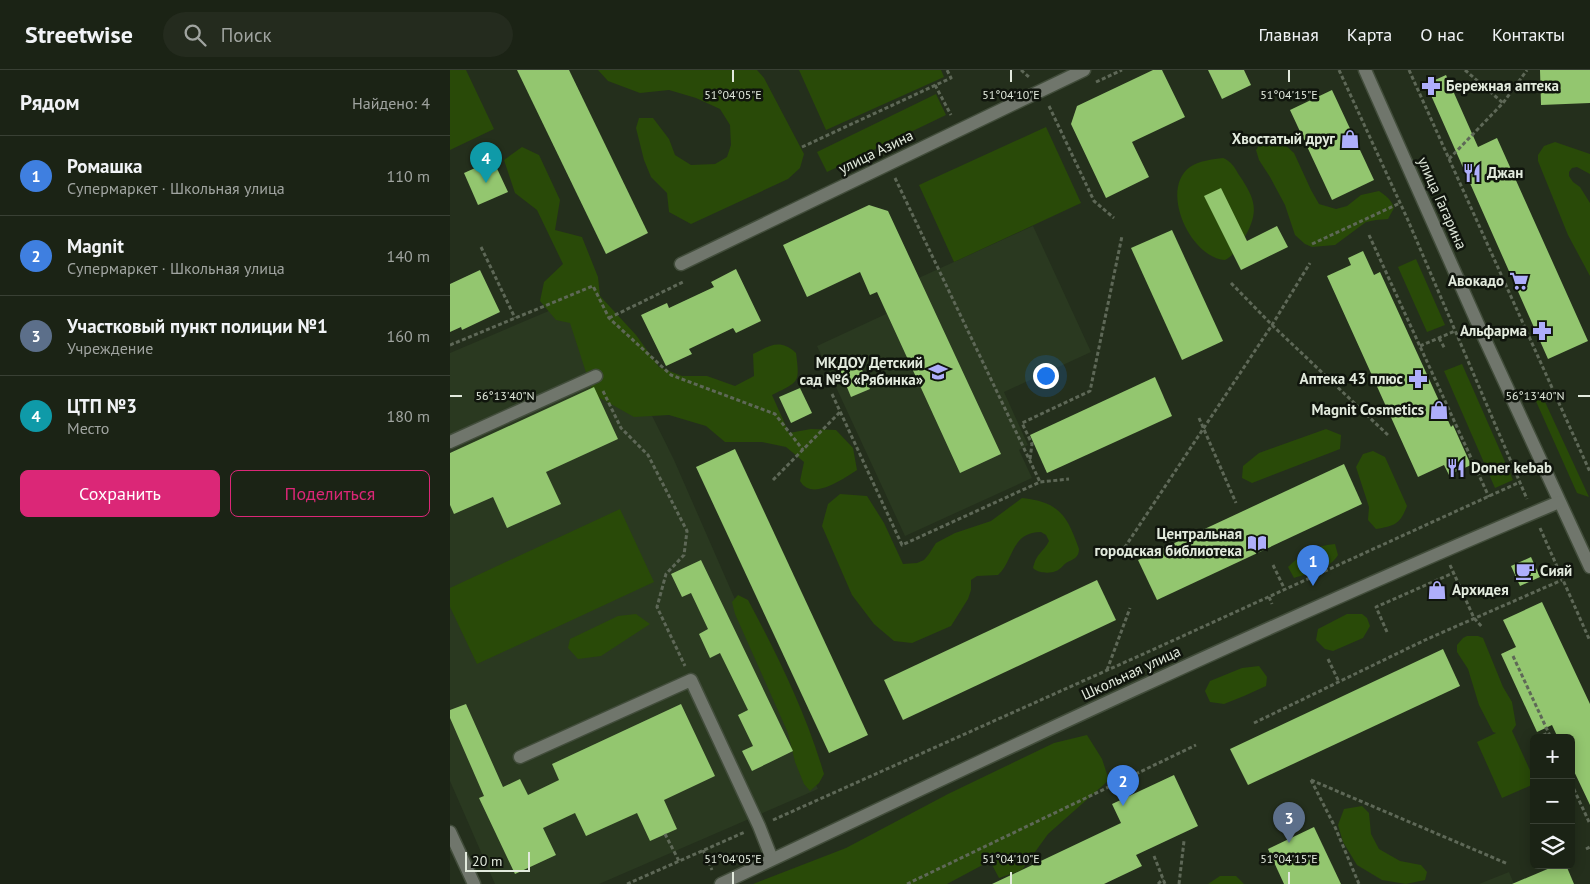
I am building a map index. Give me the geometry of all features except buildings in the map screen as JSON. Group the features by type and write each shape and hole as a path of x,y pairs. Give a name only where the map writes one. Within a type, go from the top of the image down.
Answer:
{"street":[{"name":"улица Азина","path":"681,264 1084,70"},
{"name":"улица Гагарина","path":"1365,70 1481,331 1590,567"},
{"path":"450,442 596,376"},
{"name":"Школьная улица","path":"718,880 772,860 1162,676 1443,551 1559,502"},
{"path":"520,757 691,680 759,826 772,860"},
{"path":"450,832 474,884"}],"path":[{"path":"802,147 951,78 947,70"},
{"path":"1339,70 1400,203 1590,641"},
{"path":"1409,70 1590,472"},
{"path":"1465,70 1503,103"},
{"path":"1449,159 1503,103 1528,70"},
{"path":"1042,90 1094,202 1114,218"},
{"path":"888,164 1040,482"},
{"path":"1312,244 1400,203"},
{"path":"1369,235 1489,496"},
{"path":"1030,461 1032,444 1022,423 1090,391 1122,236"},
{"path":"481,247 515,318"},
{"path":"1121,553 1272,325 1310,263"},
{"path":"1231,283 1272,325 1389,436"},
{"path":"450,345 593,286 609,318 671,375 775,414 803,450"},
{"path":"1420,346 1455,331"},
{"path":"1439,338 1445,349"},
{"path":"596,376 621,428 648,455 687,531 684,555 666,574 657,607 691,680"},
{"path":"832,394 902,545 1040,482 1069,479"},
{"path":"773,480 841,411"},
{"path":"1199,418 1236,503"},
{"path":"627,884 1107,671 1520,482"},
{"path":"1443,551 1474,618 1482,627"},
{"path":"1273,565 1285,590"},
{"path":"1387,632 1376,607 1453,573"},
{"path":"1254,723 1425,640 1562,580"},
{"path":"1269,597 1272,604"},
{"path":"1107,671 1130,608"},
{"path":"1513,656 1548,733"},
{"path":"1328,659 1339,682"},
{"path":"907,884 1196,745"},
{"path":"1359,884 1335,827 1311,780 1508,864"},
{"path":"1575,792 1590,824"},
{"path":"665,834 678,861"},
{"path":"1179,884 1184,841"},
{"path":"1586,849 1590,847"},
{"path":"703,850 718,880"},
{"path":"1154,856 1165,884"},
{"path":"1158,884 1163,879"}],"shaded area":[{"name":"МКДОУ Детский сад №6 «Рябинка»","path":"1033,226 1091,352 1004,392 1028,445 1019,450 1032,478 905,536 817,346 886,314 879,296"},
{"path":"591,293 674,460 818,789 599,884 495,884 450,781 450,353"},
{"path":"1509,872 1514,884 1479,884"}],"green space":[{"path":"450,70 466,70 494,129 450,150"},
{"path":"598,70 757,70 764,78 804,154 800,168 788,179 691,224 669,212 667,193 651,177 644,160 636,128 639,118 653,118 669,139 675,155 691,165 715,164 727,157 731,145 730,125 720,109 696,98 669,90 640,93 608,81"},
{"path":"799,70 941,70 944,77 826,130"},
{"path":"936,94 946,115 827,172 817,152"},
{"path":"1046,127 1081,203 954,262 919,185"},
{"path":"1271,140 1285,145 1294,153 1319,204 1336,209 1347,206 1361,195 1379,191 1390,200 1394,208 1388,219 1366,222 1335,245 1312,247 1305,244 1295,235 1285,205 1259,160 1256,150 1261,142"},
{"path":"1555,142 1590,154 1590,174 1577,167 1572,168 1569,176 1580,187 1590,203 1590,276 1568,235 1538,161 1538,155 1544,146"},
{"path":"522,147 539,155 560,200 555,230 582,237 598,277 600,296 636,335 659,367 682,376 707,376 735,386 754,376 753,354 774,345 790,348 796,353 798,371 796,380 793,384 772,395 789,433 811,429 836,430 853,448 857,470 836,483 820,489 805,487 800,481 804,462 786,447 762,442 725,442 706,426 669,415 634,417 593,394 570,323 556,320 540,301 544,282 563,264 537,210 515,193 504,160"},
{"path":"1223,158 1232,165 1245,184 1254,207 1252,222 1248,231 1236,251 1225,260 1212,256 1200,248 1190,235 1178,206 1177,191 1181,177 1190,167 1201,162"},
{"path":"1416,259 1445,325 1427,332 1398,267"},
{"path":"1462,364 1513,480 1495,488 1444,371"},
{"path":"1540,391 1589,497 1577,493 1535,399"},
{"path":"1326,429 1341,435 1340,449 1252,483 1242,478 1243,466 1259,453"},
{"path":"1373,451 1385,457 1407,506 1402,517 1396,523 1388,527 1376,529 1368,520 1369,507 1356,467 1363,454"},
{"path":"840,494 867,496 884,523 903,564 917,563 924,560 936,543 955,533 991,521 1022,498 1045,503 1060,512 1070,527 1079,552 1075,558 1057,570 1040,572 1033,568 1036,559 1049,541 1046,535 1041,532 1031,533 1018,542 998,575 977,576 971,580 971,590 968,599 951,626 912,643 894,641 874,624 852,595 822,526 828,504"},
{"path":"620,509 654,582 477,664 450,607 450,588"},
{"path":"1335,544 1338,555 1330,564 1319,570 1294,578 1288,567 1314,548"},
{"path":"738,595 748,600 790,685 809,729 824,774 819,783 810,791 804,784 795,762 788,733 735,614 732,602"},
{"path":"636,614 650,624 601,656 578,659 568,648 570,639 618,616"},
{"path":"1347,614 1362,614 1367,618 1370,626 1363,638 1333,651 1325,649 1316,640 1318,629"},
{"path":"1478,636 1483,638 1503,687 1512,702 1516,725 1512,731 1530,770 1530,786 1502,798 1477,742 1496,733 1493,732 1479,705 1468,669 1457,652 1457,645 1463,638"},
{"path":"1259,666 1267,677 1266,686 1224,704 1210,702 1205,691 1210,681 1242,668"},
{"path":"1087,735 1102,759 1109,780 1048,834 1022,870 999,878 990,861 947,884 753,884 846,848 948,794 1054,743"},
{"path":"1362,806 1369,813 1371,834 1379,849 1400,861 1421,865 1427,872 1425,880 1406,884 1382,880 1357,865 1343,842 1338,825 1344,809"},
{"path":"1220,876 1236,876 1244,884 1208,884"}],"place":[{"name":"Бережная аптека","path":"1431,86"},
{"name":"Хвостатый друг","path":"1350,139"},
{"name":"Джан","path":"1472,173"},
{"name":"ЦТП №3","path":"486,183"},
{"name":"Авокадо","path":"1519,281"},
{"name":"Альфарма","path":"1542,331"},
{"name":"МКДОУ Детский сад №6 «Рябинка»","path":"938,372"},
{"name":"Аптека 43 плюс","path":"1418,379"},
{"name":"Magnit Cosmetics","path":"1439,410"},
{"name":"Doner kebab","path":"1456,468"},
{"name":"Центральная городская библиотека","path":"1257,543"},
{"name":"Сияй","path":"1525,571"},
{"name":"Ромашка","path":"1313,586"},
{"name":"Архидея","path":"1437,590"},
{"name":"Magnit","path":"1123,806"},
{"name":"Участковый пункт полиции №1","path":"1289,843"}]}
